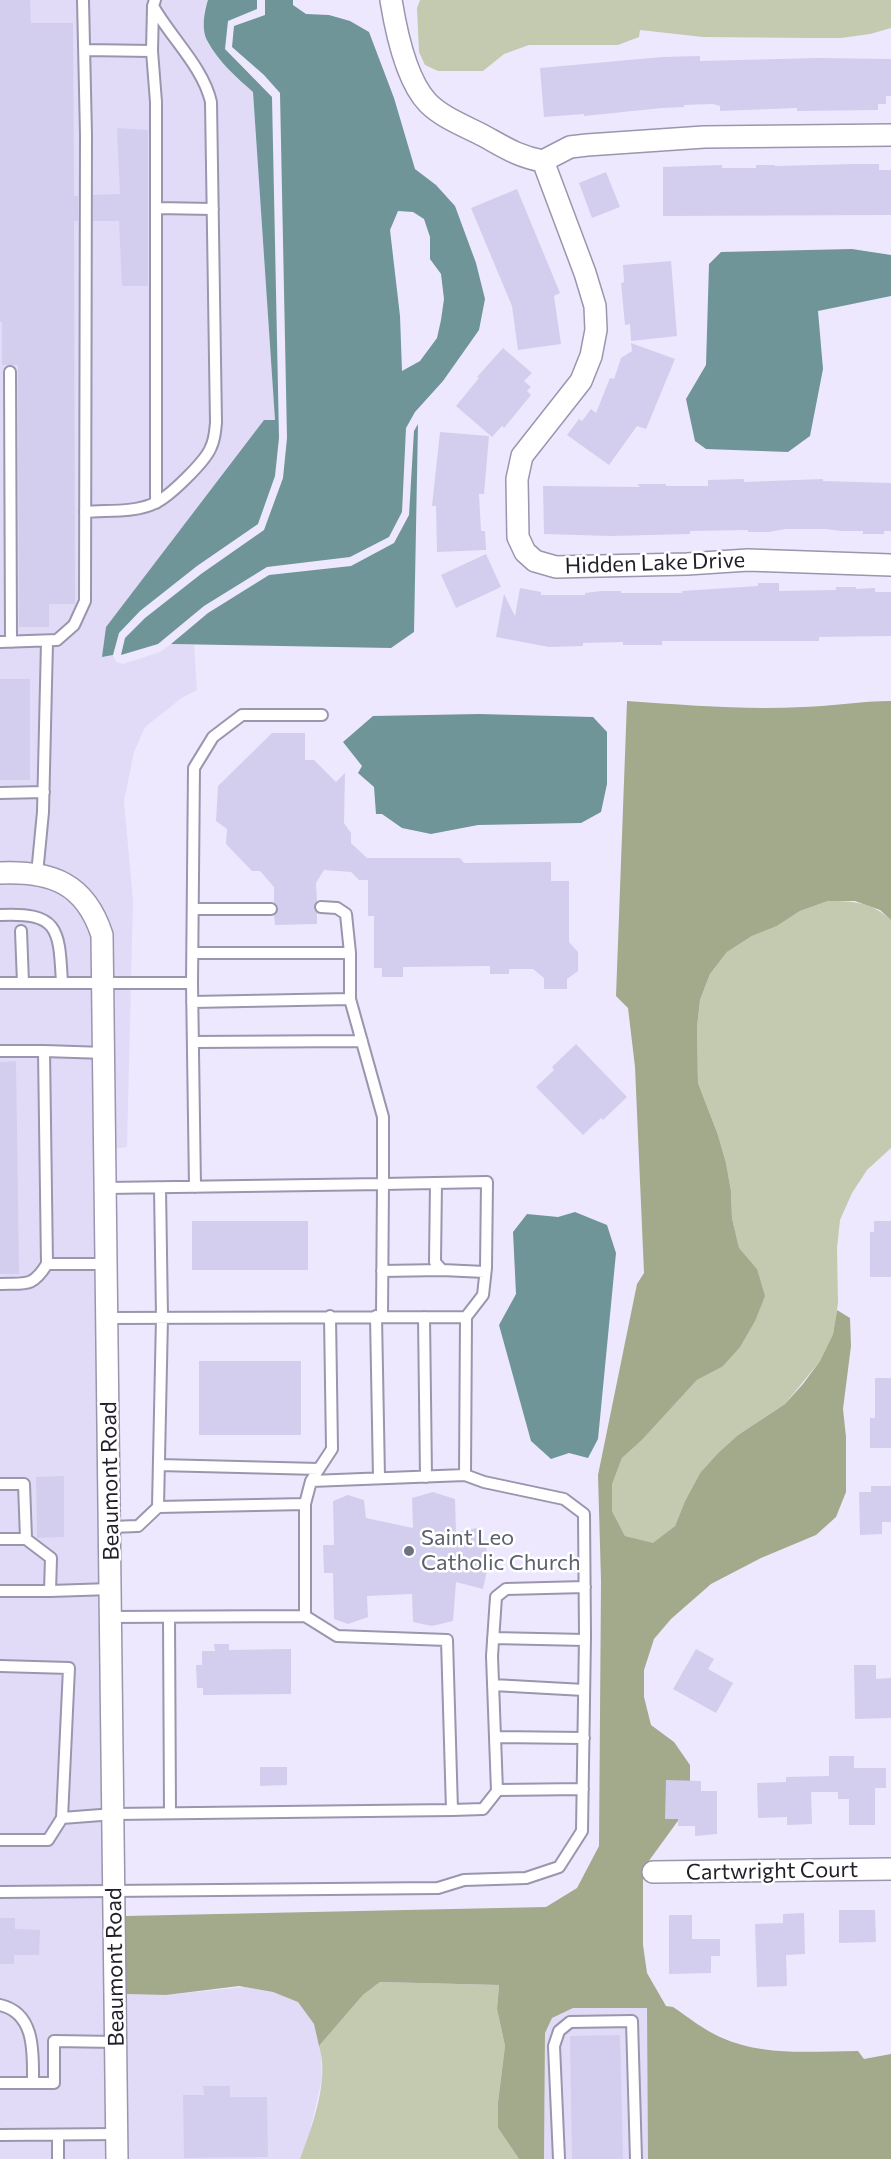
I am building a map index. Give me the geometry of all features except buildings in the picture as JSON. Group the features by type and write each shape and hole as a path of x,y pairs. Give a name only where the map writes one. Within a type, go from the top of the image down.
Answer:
{"street":[{"path":"391,0 404,54 415,84 428,102 444,115 524,157 543,161 570,147 704,137 891,135"},
{"name":"Hidden Lake Drive","path":"543,161 585,273 595,306 596,330 591,356 581,381 522,456 517,479 518,537 525,552 535,561 565,568 748,560 891,565"},
{"name":"Beaumont Road","path":"0,873 37,874 62,882 83,898 96,917 102,935 117,2159"},
{"name":"Cartwright Court","path":"653,1872 891,1869"}],"lane":[{"path":"9,372 5,470 6,642 47,642 57,640 69,630 80,614 85,601 86,135 83,0"},
{"path":"85,512 135,509 156,503 178,487 210,449 214,438 216,423 212,122 207,88 154,3"},
{"path":"154,3 152,51 156,102 157,208 156,503"},
{"path":"85,50 152,51"},
{"path":"157,208 213,209"},
{"path":"37,874 44,792 47,642"},
{"path":"195,1187 192,1002 194,768 213,737 242,715 322,715"},
{"path":"0,792 44,792"},
{"path":"321,907 337,908 346,914 350,953 350,999 383,1117 379,1478"},
{"path":"193,909 271,909"},
{"path":"0,915 32,916 41,918 51,926 59,942 62,982"},
{"path":"21,931 23,983"},
{"path":"193,953 350,953"},
{"path":"0,983 192,982"},
{"path":"192,1002 350,999"},
{"path":"193,1042 362,1041"},
{"path":"0,1051 105,1053"},
{"path":"0,1284 30,1283 38,1278 47,1264 45,1051"},
{"path":"106,1188 487,1182 483,1295 466,1317 465,1475"},
{"path":"435,1183 435,1262 442,1270"},
{"path":"111,1527 138,1526 158,1506 162,1317 160,1188"},
{"path":"47,1264 107,1264"},
{"path":"382,1271 485,1272"},
{"path":"305,1616 305,1504 311,1481 332,1449 330,1316"},
{"path":"424,1317 426,1477"},
{"path":"108,1318 466,1317"},
{"path":"159,1465 319,1469"},
{"path":"0,1892 438,1888 464,1880 526,1878 559,1867 582,1832 584,1514 564,1499 484,1482 465,1475 311,1481"},
{"path":"0,1484 24,1484 26,1539"},
{"path":"158,1506 305,1504"},
{"path":"0,1539 26,1539 51,1558 50,1591"},
{"path":"62,1818 114,1814 483,1809 497,1791 492,1656 496,1597 506,1588 585,1587"},
{"path":"0,1591 111,1589"},
{"path":"111,1617 305,1616 337,1636 447,1640 452,1810"},
{"path":"169,1617 170,1813"},
{"path":"494,1638 585,1640"},
{"path":"0,1666 69,1668 62,1818 48,1840 0,1840"},
{"path":"494,1685 584,1690"},
{"path":"495,1737 584,1738"},
{"path":"497,1791 583,1789"},
{"path":"0,2005 17,2013 30,2033 34,2050 33,2083"},
{"path":"559,2159 554,2046 559,2031 570,2022 632,2021 636,2159"},
{"path":"0,2083 54,2083 54,2041 116,2042"},
{"path":"0,2135 117,2134"},
{"path":"58,2135 58,2159"}],"shaded area":[{"path":"0,0 208,0 204,11 207,41 232,73 253,92 275,420 264,421 106,627 103,657 113,655 116,662 123,664 160,652 171,644 194,645 197,690 183,697 145,727 134,752 124,801 133,900 127,1147 96,1152 106,1857 124,1858 125,1994 166,1995 245,1987 273,1992 298,2001 314,2024 321,2052 322,2079 309,2135 300,2159 0,2159"},
{"path":"208,0 257,0 257,9 228,21 225,49 272,97 279,438 275,476 258,524 197,566 140,611 119,633 113,655 102,657 106,627 264,420 275,420 253,92 222,62 206,38 204,16"},
{"path":"265,0 293,0 293,5 306,14 329,15 350,21 369,32 394,98 415,169 436,185 455,206 476,263 485,299 479,330 443,381 415,412 406,428 402,512 389,537 350,557 267,567 204,606 158,644 121,655 125,638 145,618 201,574 264,530 283,478 287,438 280,93 264,75 232,47 234,26 265,15","holes":["398,211 413,212 424,219 430,237 430,259 441,274 444,299 437,338 420,361 402,371 400,316 390,230"]},
{"path":"420,0 891,0 891,28 841,38 703,37 640,30 639,37 618,45 529,45 504,54 483,71 438,71 425,65 419,52 417,8"},
{"path":"852,249 891,255 891,296 818,311 823,369 810,436 788,452 706,449 695,441 686,399 706,365 709,264 721,252"},
{"path":"418,424 414,632 391,648 171,644 208,613 269,575 351,566 394,543 409,515 414,431"},
{"path":"627,701 759,708 891,701 891,920 880,910 855,901 828,901 800,911 777,926 752,936 727,952 710,974 700,1000 697,1027 698,1083 726,1163 731,1191 732,1218 739,1248 757,1269 765,1296 755,1321 740,1347 722,1367 697,1380 642,1440 622,1458 612,1484 612,1511 625,1536 653,1543 675,1526 700,1473 718,1453 738,1435 785,1404 803,1384 820,1361 833,1334 837,1310 850,1318 851,1346 843,1409 846,1437 846,1492 836,1517 816,1535 761,1558 711,1584 671,1619 654,1639 644,1670 644,1697 651,1725 674,1742 690,1765 690,1793 680,1818 643,1869 643,1945 647,1973 666,2006 673,2007 720,2037 753,2048 788,2052 858,2051 864,2059 891,2054 891,2159 648,2159 647,2008 573,2008 552,2018 545,2033 544,2159 519,2159 498,2128 498,2102 505,2046 497,2009 499,1985 380,1982 363,1995 319,2046 314,2024 298,2002 273,1992 239,1986 166,1995 125,1994 125,1916 546,1907 577,1888 599,1846 601,1581 598,1475 637,1284 644,1273 635,1067 628,1008 616,996"},
{"path":"479,714 593,717 607,732 607,784 601,812 581,823 478,825 431,834 402,828 382,814 376,814 374,787 358,773 362,766 343,742 373,716"},
{"path":"828,901 846,901 869,906 891,920 891,1148 867,1170 852,1193 840,1220 837,1248 838,1303 833,1334 820,1361 785,1404 738,1435 700,1473 675,1526 653,1544 625,1536 612,1511 612,1483 622,1458 642,1440 697,1380 722,1367 757,1269 739,1249 732,1218 731,1191 726,1163 698,1083 697,1027 700,1000 710,974 727,952 752,936 777,926 800,911"},
{"path":"575,1212 607,1225 616,1253 598,1439 588,1458 569,1453 551,1459 531,1441 499,1325 516,1294 513,1232 527,1214 558,1217"},
{"path":"380,1982 499,1985 497,2009 505,2046 498,2102 498,2128 519,2159 300,2159 321,2088 322,2059 319,2046 363,1995"},
{"path":"572,2008 648,2008 648,2159 544,2159 545,2033 552,2018"}],"place":[{"name":"Saint Leo Catholic Church","path":"409,1551"}]}
